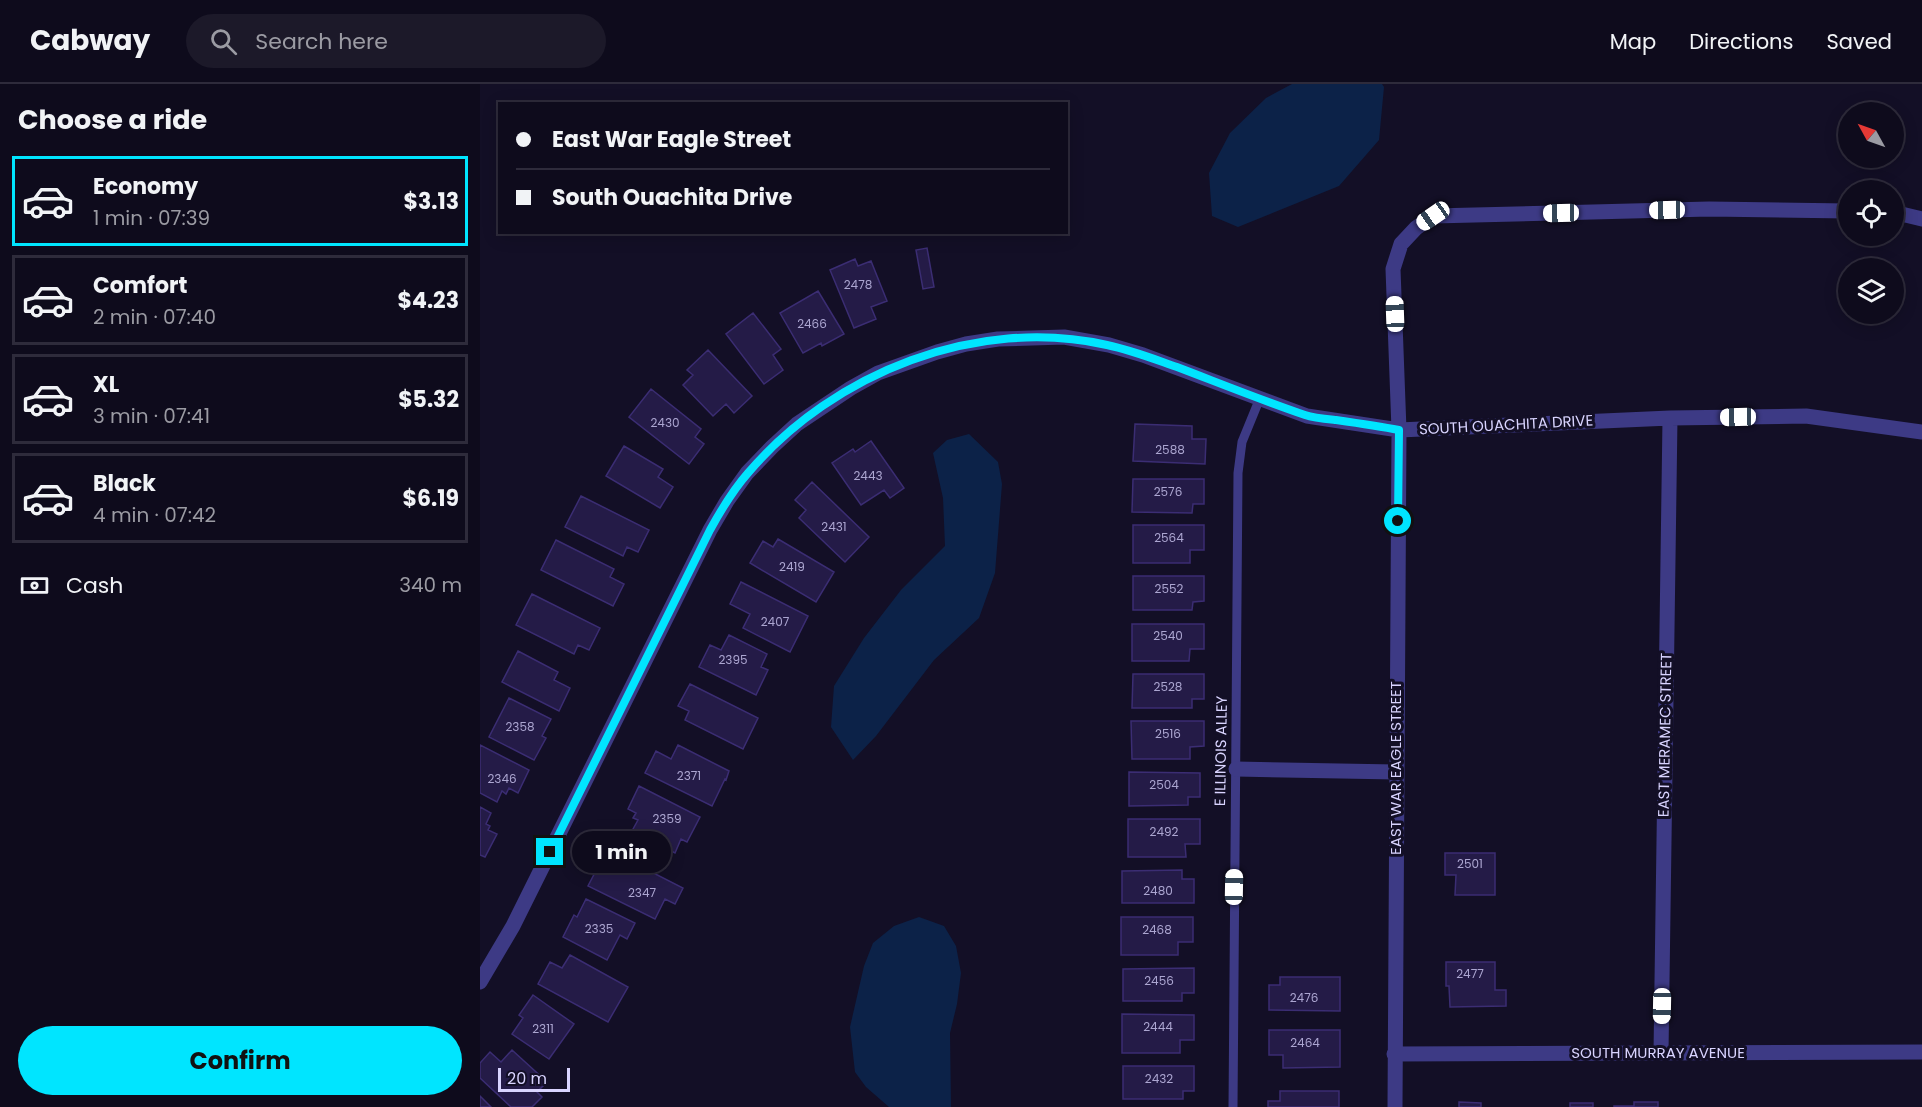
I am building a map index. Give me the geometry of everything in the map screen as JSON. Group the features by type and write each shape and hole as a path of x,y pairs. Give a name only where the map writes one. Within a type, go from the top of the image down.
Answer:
{"street":[{"name":"EAST WAR EAGLE STREET","path":"1395,1107 1399,430 1393,269 1401,244 1416,228 1433,216 1709,209 1838,211"},
{"path":"1904,215 1922,219"},
{"name":"SOUTH OUACHITA DRIVE","path":"480,982 513,926 710,530 727,501 747,473 797,424 878,373 937,352 998,339 1064,337 1108,345 1143,355 1307,416 1399,430 1670,418 1806,416 1922,432"},
{"name":"EAST MERAMEC STREET","path":"1661,1053 1670,418"},
{"path":"1236,769 1396,772"},
{"name":"SOUTH MURRAY AVENUE","path":"1394,1054 1922,1052"}],"lane":[{"name":"E ILLINOIS ALLEY","path":"1233,1107 1238,473 1242,442 1260,398"}],"water":[{"path":"1292,84 1382,84 1384,87 1379,140 1339,186 1238,227 1212,216 1209,173 1230,133 1266,98"},
{"path":"969,434 998,462 1002,484 995,573 979,618 934,660 876,736 853,760 831,727 834,686 864,638 901,590 945,546 943,498 933,453 947,440"},
{"path":"919,917 944,926 956,946 961,973 950,1033 951,1107 889,1107 866,1087 855,1072 850,1027 864,966 873,943 894,926"}],"building":[{"path":"927,248 934,287 923,289 916,250"},
{"path":"855,259 858,266 871,261 887,301 871,307 876,319 854,328 830,270"},
{"path":"818,291 844,334 803,353 780,313"},
{"path":"753,313 781,349 773,355 783,370 764,384 726,334"},
{"path":"708,350 752,396 734,413 726,404 713,416 683,385 693,375 687,370"},
{"path":"651,389 701,429 695,437 704,444 689,464 629,417"},
{"path":"1135,424 1192,426 1192,439 1206,439 1205,464 1133,461"},
{"path":"871,441 904,488 890,498 884,490 861,505 832,463 853,449 855,452"},
{"path":"624,446 663,469 658,477 673,487 660,508 606,476"},
{"path":"1133,479 1204,479 1204,504 1193,504 1192,513 1132,512"},
{"path":"812,482 869,537 845,562 799,518 806,510 795,500"},
{"path":"581,496 649,530 638,552 627,547 623,556 565,527"},
{"path":"1133,525 1204,525 1204,550 1190,550 1190,563 1133,563"},
{"path":"778,539 834,572 816,602 750,563 763,541 773,547"},
{"path":"556,540 614,569 610,577 624,584 613,606 541,570"},
{"path":"1133,576 1204,576 1204,601 1193,602 1192,610 1133,610"},
{"path":"741,582 808,616 790,652 743,628 750,614 730,604"},
{"path":"532,594 600,628 589,650 578,645 574,654 516,625"},
{"path":"1132,624 1204,624 1204,649 1190,649 1189,661 1132,661"},
{"path":"729,635 767,654 761,667 768,670 756,695 699,667 710,645 721,650"},
{"path":"518,651 558,672 554,680 570,688 559,711 502,682"},
{"path":"1133,674 1204,674 1204,699 1192,699 1192,708 1132,708"},
{"path":"690,684 758,718 743,749 685,720 689,711 678,706"},
{"path":"509,698 551,719 542,736 546,738 534,760 489,737"},
{"path":"1131,721 1204,721 1204,746 1190,747 1190,759 1132,759"},
{"path":"480,745 529,770 518,793 509,788 506,794 502,791 497,802 480,793"},
{"path":"678,745 729,771 712,806 645,773 656,751 671,759"},
{"path":"1129,772 1200,773 1200,797 1188,797 1188,805 1129,806"},
{"path":"639,786 700,817 687,842 681,839 675,853 632,831 638,820 633,818 636,813 628,809"},
{"path":"480,807 491,813 486,824 490,826 488,830 497,834 485,857 480,855"},
{"path":"1128,819 1200,819 1200,844 1185,844 1186,857 1128,857"},
{"path":"1445,853 1495,853 1495,895 1455,895 1456,875 1445,875"},
{"path":"626,859 683,888 675,904 665,899 655,919 588,886 600,863 619,873"},
{"path":"1182,870 1182,879 1194,879 1194,903 1122,903 1122,871"},
{"path":"586,899 635,923 627,939 620,935 607,960 563,937 574,915 577,917"},
{"path":"1121,917 1193,917 1193,942 1178,942 1178,955 1121,955"},
{"path":"570,955 628,987 608,1022 538,984 550,962 562,968"},
{"path":"1446,962 1495,962 1495,990 1506,990 1506,1006 1450,1007 1449,986 1446,986"},
{"path":"1194,968 1194,993 1182,993 1182,1001 1123,1001 1123,969"},
{"path":"1280,977 1340,977 1340,1011 1269,1010 1269,985 1280,985"},
{"path":"533,995 574,1024 549,1059 512,1034 523,1018 519,1015"},
{"path":"1122,1014 1194,1015 1194,1040 1180,1040 1180,1053 1122,1053"},
{"path":"1269,1030 1340,1030 1340,1067 1283,1068 1283,1055 1269,1055"},
{"path":"512,1050 547,1082 537,1092 542,1097 532,1107 511,1107 480,1078 480,1063 490,1052 501,1062"},
{"path":"1123,1066 1194,1066 1194,1091 1183,1091 1183,1099 1123,1099"},
{"path":"1280,1091 1339,1091 1339,1107 1268,1107 1268,1101 1280,1101"},
{"path":"480,1096 491,1107 480,1107"},
{"path":"1459,1102 1481,1103 1481,1107 1459,1107"},
{"path":"1634,1102 1658,1102 1658,1107 1614,1107 1634,1106"},
{"path":"1570,1103 1593,1103 1593,1107 1570,1107"}],"route":[{"path":"550,852 710,530 747,473 797,424 851,388 878,373 910,360 966,344 998,339 1064,337 1108,345 1143,355 1307,416 1399,430 1398,521"}]}
